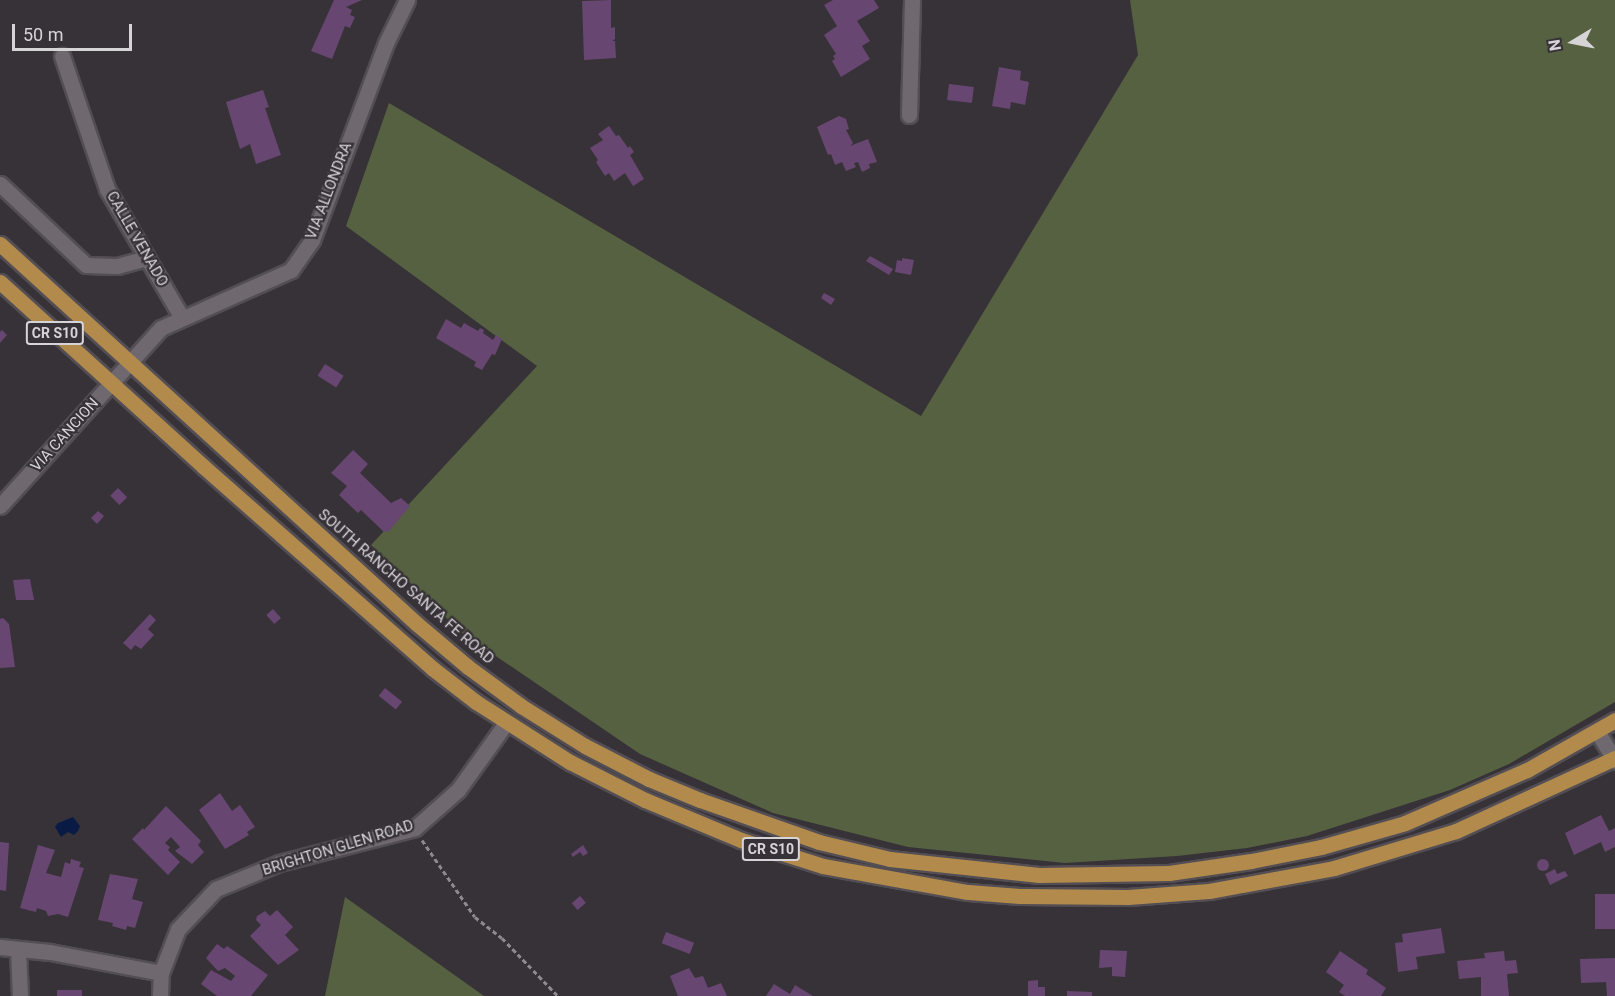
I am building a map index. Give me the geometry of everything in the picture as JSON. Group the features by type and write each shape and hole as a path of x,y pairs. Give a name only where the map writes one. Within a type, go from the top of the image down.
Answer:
{"main road":[{"name":"SOUTH RANCHO SANTA FE ROAD","path":"0,244 417,624 520,706 585,746 649,779 700,800 819,842 890,859 1039,875 1168,873 1209,868 1321,847 1405,823 1517,775 1615,720"},
{"name":"CR S10","path":"0,282 432,668 506,723 570,762 645,800 741,840 813,862 968,892 1073,898 1209,891 1292,878 1374,858 1456,831 1615,759"}],"street":[{"name":"VIA ALLONDRA","path":"129,363 161,328 291,270 312,240 386,43 407,0"},
{"path":"909,115 912,0"},
{"name":"CALLE VENADO","path":"62,56 107,189 182,318"},
{"path":"0,184 86,265 117,266 147,258"},
{"name":"VIA CANCION","path":"0,506 129,363"},
{"name":"BRIGHTON GLEN ROAD","path":"160,996 161,973 178,929 216,889 279,863 416,828 458,790 506,723"},
{"path":"1597,731 1615,759"},
{"path":"0,947 50,952 161,973"},
{"path":"18,950 20,996"}],"path":[{"path":"416,828 432,857 475,917 502,938 558,996"}],"green space":[{"path":"1130,0 1615,0 1615,702 1509,764 1450,790 1307,836 1247,848 1177,856 1065,863 908,847 773,813 640,754 462,633 371,545 537,366 346,226 389,103 921,416 1138,55"},
{"path":"345,897 484,996 325,996"}],"water":[{"path":"73,817 80,826 78,831 74,835 68,832 61,837 55,827 58,823"}],"building":[{"path":"334,0 362,0 346,7 352,10 350,15 355,17 350,28 345,26 332,59 311,51"},
{"path":"611,0 611,28 615,27 615,39 612,41 615,41 616,58 584,60 582,1"},
{"path":"833,0 874,0 879,8 857,21 870,41 862,46 870,59 841,77 832,61 836,54 824,35 837,26 824,5"},
{"path":"999,67 1021,71 1020,80 1029,82 1025,105 1011,102 1010,109 992,106"},
{"path":"949,84 974,87 972,103 947,100"},
{"path":"263,90 269,107 265,108 281,155 256,164 250,144 240,149 226,102"},
{"path":"839,116 846,119 849,129 846,130 853,143 850,146 868,139 877,162 869,164 870,168 862,172 858,162 854,163 856,167 846,171 842,162 835,165 831,154 828,155 817,127"},
{"path":"609,126 616,136 619,135 628,148 630,146 634,152 630,155 644,179 633,186 625,173 614,181 609,173 605,176 590,148 603,140 598,134"},
{"path":"870,256 893,269 889,275 866,261"},
{"path":"902,258 914,260 911,275 895,272 897,260 902,261"},
{"path":"824,293 835,299 831,305 821,298"},
{"path":"446,319 461,328 464,323 478,331 480,328 493,340 496,335 502,339 495,355 492,354 482,370 474,366 476,362 436,338"},
{"path":"2,330 7,335 0,343 0,332"},
{"path":"325,364 344,376 336,388 318,376"},
{"path":"353,450 368,464 360,473 391,503 401,498 410,506 389,531 384,532 361,510 358,513 339,495 347,486 331,473"},
{"path":"118,488 127,497 119,505 110,496"},
{"path":"98,511 104,516 97,524 91,518"},
{"path":"30,579 34,600 16,600 13,580"},
{"path":"273,609 281,618 274,624 266,615"},
{"path":"150,614 156,620 148,629 154,635 141,649 135,645 131,650 123,643"},
{"path":"3,618 9,624 15,667 0,668 0,619"},
{"path":"385,688 402,702 396,710 379,696"},
{"path":"220,793 232,811 240,805 255,827 247,832 249,835 225,849 199,810"},
{"path":"166,806 201,841 198,845 204,852 192,864 175,851 180,847 171,837 165,843 170,847 168,850 180,862 168,875 132,839 143,828 144,830"},
{"path":"1601,815 1609,831 1615,828 1615,847 1605,852 1601,842 1574,855 1565,833"},
{"path":"0,842 9,843 6,891 0,890"},
{"path":"38,845 55,850 46,873 61,877 65,862 70,864 71,859 81,862 79,867 84,868 68,917 58,914 48,916 46,911 37,908 36,912 20,908"},
{"path":"583,845 588,853 583,856 580,852 573,857 571,854"},
{"path":"1543,859 1549,865 1543,871 1537,865"},
{"path":"1555,869 1557,874 1565,871 1568,876 1550,885 1545,874"},
{"path":"110,874 138,879 132,899 143,902 135,928 127,926 126,930 112,926 113,923 98,920"},
{"path":"1595,894 1615,894 1615,929 1595,929"},
{"path":"580,896 586,903 578,910 572,903"},
{"path":"277,910 293,927 285,935 299,950 278,965 250,936 261,925 256,920 257,916 265,911 270,916"},
{"path":"1441,928 1445,953 1416,957 1418,969 1398,972 1395,943 1403,942 1402,934"},
{"path":"666,932 694,943 690,954 662,943"},
{"path":"217,944 224,949 227,946 268,975 251,996 217,996 201,984 211,970 231,981 235,976 225,968 218,971 206,958"},
{"path":"1100,950 1127,951 1125,977 1112,976 1112,967 1099,968"},
{"path":"1340,951 1368,970 1366,974 1386,988 1381,996 1345,996 1339,992 1344,985 1326,972"},
{"path":"1504,951 1505,961 1516,960 1518,973 1507,974 1509,996 1481,996 1481,977 1459,979 1457,961 1485,958 1484,953"},
{"path":"1615,958 1615,996 1607,996 1606,982 1581,983 1580,959"},
{"path":"689,968 695,978 703,976 708,988 721,983 727,996 678,996 670,976"},
{"path":"1038,980 1038,987 1045,987 1045,996 1028,996 1028,981"},
{"path":"774,984 790,994 795,985 813,996 766,996"},
{"path":"57,990 82,990 82,996 57,996"},
{"path":"1067,991 1092,992 1092,996 1067,996"}]}
